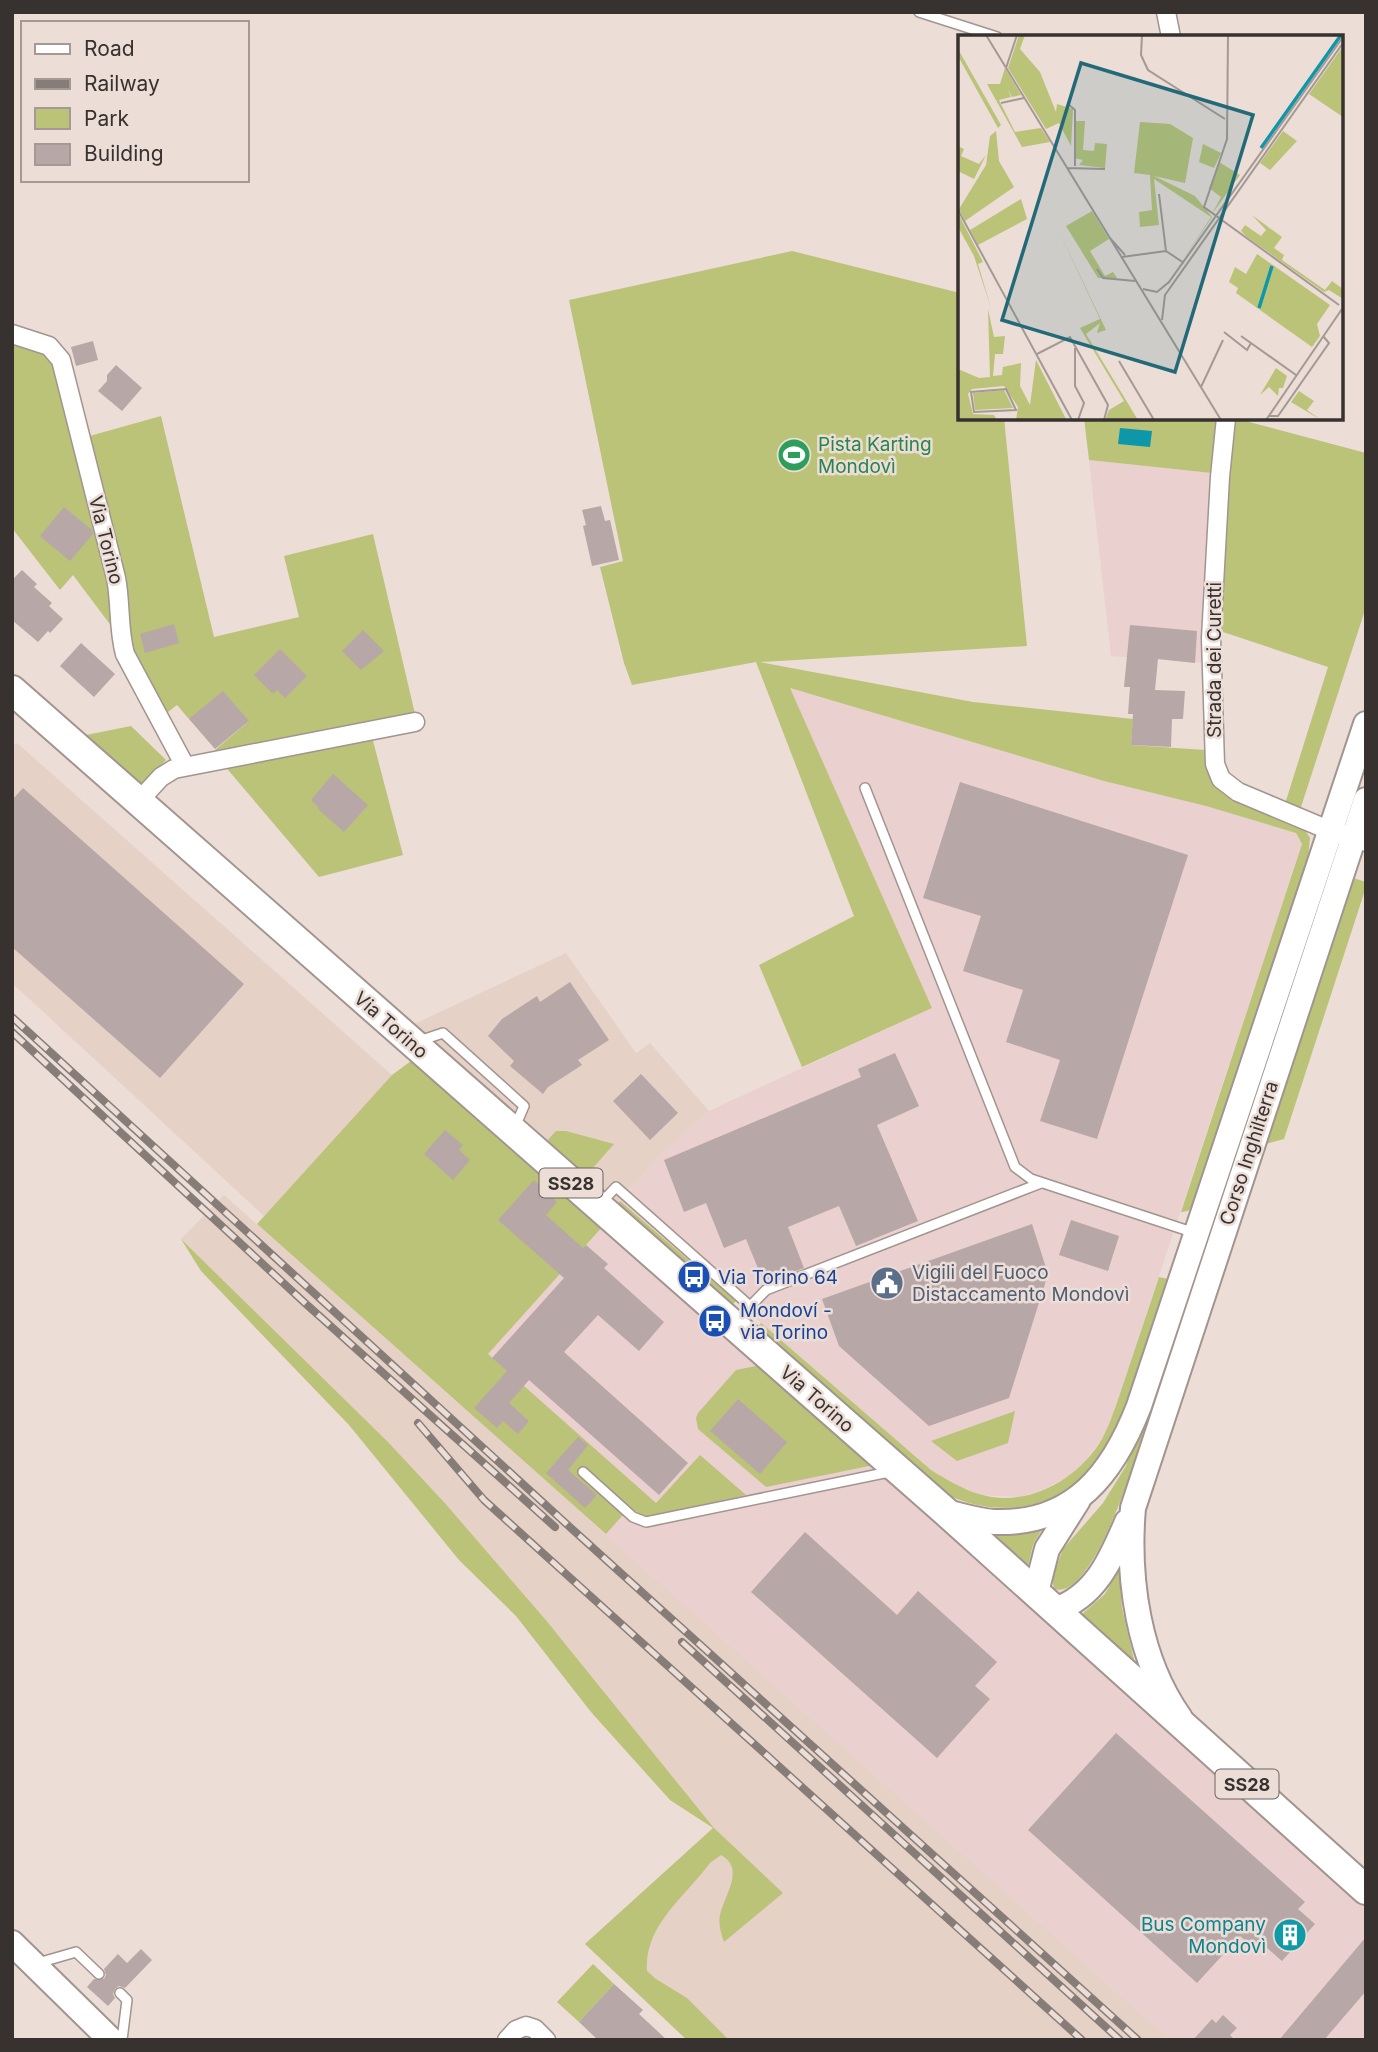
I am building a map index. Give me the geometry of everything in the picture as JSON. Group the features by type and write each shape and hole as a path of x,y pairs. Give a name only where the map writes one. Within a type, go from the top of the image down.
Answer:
{"main road":[{"name":"Via Torino","path":"12,690 598,1206 741,1315 899,1470 1366,1890"}],"street":[{"path":"1166,12 1171,35"},
{"name":"Via Torino","path":"12,334 49,346 61,360 116,578 125,654 185,766"},
{"name":"Strada dei Curetti","path":"1226,420 1210,638 1215,764 1222,779 1238,792 1350,837"},
{"path":"138,802 167,772 185,766 415,722"},
{"name":"Corso Inghilterra","path":"1350,837 1366,723"},
{"name":"Corso Inghilterra","path":"946,1512 992,1522 1025,1520 1068,1504 1083,1494 1111,1465 1130,1430 1208,1238 1350,837 1366,800"},
{"name":"Corso Inghilterra","path":"1083,1494 1047,1549 1045,1601 1076,1601 1094,1584 1113,1554 1133,1508 1208,1238"},
{"name":"Corso Inghilterra","path":"1133,1508 1131,1564 1145,1639 1157,1676 1177,1714 1191,1733"},
{"path":"12,1943 111,2040"},
{"path":"507,2040 516,2030 526,2026 535,2029 546,2040"}],"lane":[{"path":"919,12 991,35"},
{"name":"Corso Inghilterra","path":"865,788 1012,1161 1019,1172 1041,1183 1208,1238"},
{"path":"741,1315 766,1290 1041,1183"},
{"path":"583,1472 633,1517 646,1522 899,1470"},
{"path":"34,1964 76,1952 99,1974"},
{"path":"120,1993 128,2000 122,2040"}],"shaded area":[{"path":"1089,460 1212,473 1204,663 1111,656"},
{"path":"789,688 1104,781 1206,806 1296,833 1302,844 1112,1418 1103,1437 1082,1465 1070,1476 1038,1492 1017,1497 981,1495 931,1470 620,1201 662,1153 709,1111 932,1008"},
{"path":"17,743 392,1075 264,1216 12,983 12,746"},
{"path":"566,953 636,1053 650,1043 709,1111 662,1153 615,1206 412,1025"},
{"path":"224,1195 1170,2040 687,2040 585,1944 714,1828 545,1619 444,1502 388,1442 181,1239"},
{"path":"604,1225 1366,1905 1366,2040 1170,2040 450,1396"}],"green space":[{"name":"Pista Karting Mondovì","path":"792,251 958,292 958,420 1004,420 1027,646 760,662 973,702 1133,719 1131,745 1205,750 1209,766 1303,827 1310,838 1308,858 1193,1206 1188,1211 1181,1212 1302,844 1296,833 1206,806 1104,781 790,688 932,1008 802,1067 759,965 854,916 756,662 632,685 600,567 623,561 569,300"},
{"path":"12,340 44,351 54,364 110,578 115,631 73,575 60,590 12,528"},
{"path":"161,416 214,637 299,617 284,556 373,534 415,714 219,754 215,750 248,722 234,704 189,719 177,705 164,715 134,663 86,437"},
{"path":"1084,420 1218,420 1212,473 1089,460"},
{"path":"1234,420 1366,453 1366,607 1300,810 1285,804 1328,667 1220,631"},
{"path":"131,726 166,760 142,786 86,735"},
{"path":"372,737 403,855 319,877 223,764"},
{"path":"1350,877 1366,882 1366,887 1284,1139 1262,1145"},
{"path":"415,1058 604,1225 488,1354 656,1503 700,1455 746,1495 649,1516 643,1516 630,1507 606,1534 257,1224 392,1075"},
{"path":"556,1131 566,1131 614,1144 584,1178 545,1143"},
{"path":"620,1201 736,1301 731,1306 615,1206"},
{"path":"181,1239 388,1442 444,1502 545,1619 714,1828 783,1893 724,1942 719,1918 733,1875 732,1867 721,1855 710,1863 668,1912 652,1940 647,1971 687,1998 729,2040 687,2040 585,1944 713,1828 670,1800 591,1712 516,1616 459,1560 349,1425 201,1271"},
{"path":"1159,1277 1168,1279 1122,1414 1102,1453 1075,1484 1034,1504 1011,1508 988,1507 945,1494 756,1329 761,1323 931,1470 960,1487 979,1494 1015,1498 1049,1488 1065,1478 1092,1454 1102,1439 1115,1409"},
{"path":"1192,1288 1153,1412 1110,1527 1078,1580 1065,1589 1054,1589 1052,1578 1063,1549 1103,1503 1126,1466 1189,1289"},
{"path":"761,1365 874,1465 766,1487 698,1429 698,1413 736,1370"},
{"path":"1015,1411 1008,1443 957,1461 931,1441"},
{"path":"1043,1527 1033,1545 1028,1565 990,1532 1015,1533"},
{"path":"1119,1570 1122,1608 1135,1664 1081,1615 1105,1594"},
{"path":"593,1964 614,1984 579,2022 557,2002"}],"water":[{"path":"1120,428 1152,431 1150,447 1118,444"}],"building":[{"path":"93,341 98,360 76,366 71,347"},
{"path":"116,365 142,388 122,411 98,391"},
{"path":"601,506 605,521 610,520 619,560 592,566 582,510"},
{"path":"64,507 92,530 93,534 70,561 40,536"},
{"path":"22,570 37,584 34,587 52,603 49,606 63,619 38,642 12,620 12,580"},
{"path":"174,624 179,643 145,653 140,634"},
{"path":"1130,625 1197,631 1195,663 1158,659 1155,690 1185,691 1183,719 1172,719 1171,747 1131,745 1133,714 1128,714 1130,687 1124,687"},
{"path":"363,630 384,651 361,670 342,651"},
{"path":"81,643 115,674 94,697 60,666"},
{"path":"280,649 307,676 285,698 277,690 273,694 254,675"},
{"path":"223,691 249,721 215,749 189,719"},
{"path":"333,774 368,805 344,832 311,800"},
{"path":"960,782 1188,855 1097,1139 1040,1121 1060,1060 1006,1042 1023,990 963,971 981,916 923,898"},
{"path":"23,788 244,984 160,1078 12,947 12,800"},
{"path":"570,982 609,1040 578,1060 582,1065 548,1087 543,1094 510,1066 514,1061 488,1036 502,1019 537,996 540,1002"},
{"path":"895,1053 919,1106 877,1125 918,1221 856,1246 839,1206 788,1227 804,1268 764,1283 746,1239 724,1248 706,1203 684,1212 664,1160 861,1077 858,1069"},
{"path":"641,1074 678,1113 650,1140 613,1101"},
{"path":"445,1130 463,1145 459,1150 470,1160 453,1180 424,1154"},
{"path":"534,1180 557,1202 546,1215 583,1248 586,1245 608,1264 604,1268 664,1322 639,1351 598,1315 564,1352 688,1463 659,1495 529,1380 509,1403 529,1421 518,1434 503,1421 497,1428 474,1408 507,1371 492,1358 564,1278 498,1220"},
{"path":"1071,1220 1119,1236 1108,1271 1059,1255"},
{"path":"1032,1224 1048,1274 1009,1398 929,1426 839,1346 822,1299"},
{"path":"738,1399 787,1442 760,1474 710,1431"},
{"path":"578,1437 588,1445 568,1470 597,1495 585,1508 546,1473"},
{"path":"805,1532 897,1615 918,1591 997,1662 975,1686 990,1699 937,1758 751,1592"},
{"path":"1116,1733 1305,1902 1298,1909 1315,1924 1282,1961 1265,1946 1259,1952 1240,1936 1197,1983 1028,1830"},
{"path":"1366,1937 1366,1991 1324,2040 1279,2040"},
{"path":"141,1949 152,1960 125,1988 119,1986 115,1989 115,1998 108,2006 87,1987 94,1979 104,1979 104,1969 118,1954 127,1963"},
{"path":"614,1984 643,2010 639,2014 667,2040 598,2040 579,2022"},
{"path":"1223,2015 1237,2028 1230,2035 1235,2040 1193,2040 1212,2019 1216,2023"}],"railway":[{"path":"12,1017 572,1529 1138,2040"},
{"path":"12,1032 306,1304 555,1527"},
{"path":"418,1423 484,1500 1082,2040"},
{"path":"682,1642 1120,2040"}],"place":[{"name":"Pista Karting Mondovì","path":"794,455"},
{"name":"Via Torino 64","path":"694,1277"},
{"name":"Vigili del Fuoco Distaccamento Mondovì","path":"887,1283"},
{"name":"Mondoví - via Torino","path":"715,1321"},
{"name":"Bus Company Mondovì","path":"1290,1935"}]}
